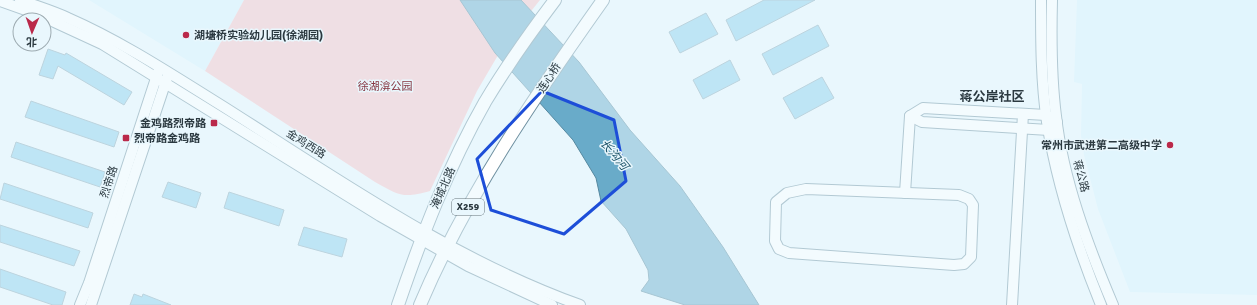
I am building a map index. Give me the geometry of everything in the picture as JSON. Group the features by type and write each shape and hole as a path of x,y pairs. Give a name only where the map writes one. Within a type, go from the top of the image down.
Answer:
{"main road":[{"name":"连心桥","path":"447,249 464,215 498,156 603,0"},
{"name":"淹城北路","path":"398,305 422,235 450,171 485,103 501,77 552,4"},
{"name":"X259","path":"420,305 447,249"}],"street":[{"name":"烈帝路","path":"20,0 69,18 160,66 164,77 91,305"},
{"name":"蒋公路","path":"1041,0 1041,56 1046,115 1064,196 1083,259 1101,305"},
{"name":"蒋公路","path":"1052,0 1051,47 1057,122 1067,173 1092,254 1113,305"},
{"name":"金鸡西路","path":"0,1 37,14 102,44 164,77 403,220 422,235 447,249 536,289 580,305"},
{"name":"烈帝路","path":"80,305 164,77"},
{"path":"923,108 1046,115 1057,122 1049,130 1022,129 922,122 910,116 923,108"},
{"path":"1012,305 1023,114"},
{"path":"905,193 910,116"},
{"path":"806,189 905,193 959,195 969,199 973,205 971,256 964,264 954,265 789,253 779,249 775,241 776,202 787,193 806,189"},
{"name":"金鸡西路","path":"447,249 468,266 552,305"}],"highlighted area":[{"path":"542,91 614,120 626,181 564,234 491,210 477,159"}],"shaded area":[{"name":"湖塘桥实验幼儿园(徐湖园)","path":"89,0 244,0 205,71"},
{"name":"常州市武进第二高级中学","path":"1077,0 1257,0 1257,295 1130,292 1098,209 1084,155 1081,136 1082,84 1074,82"}],"green space":[{"name":"徐湖渰公园","path":"244,0 540,0 504,45 477,91 430,191 407,195 395,193 375,182 205,71"}],"water":[{"name":"长沟河","path":"460,0 521,0 579,62 630,130 680,186 723,247 759,305 685,305 641,291 649,280 648,270 626,229 601,201 596,178 573,140 495,53"}],"building":[{"path":"764,0 815,0 736,41 726,20"},
{"path":"706,13 718,34 680,53 669,32"},
{"path":"818,25 829,46 773,75 762,54"},
{"path":"52,50 65,55 66,53 132,92 124,105 58,66 53,79 39,75 47,52 52,52"},
{"path":"730,60 740,80 703,99 693,80"},
{"path":"822,77 834,98 795,119 783,98"},
{"path":"31,101 119,132 114,147 25,117"},
{"path":"16,142 105,172 100,187 11,157"},
{"path":"168,182 201,193 196,208 162,197"},
{"path":"4,183 93,213 88,228 0,199"},
{"path":"229,192 284,210 279,226 224,208"},
{"path":"0,225 80,251 74,266 0,242"},
{"path":"304,227 347,239 342,257 298,245"},
{"path":"0,269 66,292 62,305 53,305 0,287"},
{"path":"134,294 142,297 143,294 171,305 130,305"}],"place":[{"name":"湖塘桥实验幼儿园(徐湖园)","path":"186,35"},
{"name":"金鸡路烈帝路","path":"214,123"},
{"name":"烈帝路金鸡路","path":"126,138"},
{"name":"常州市武进第二高级中学","path":"1170,145"}],"district":[{"name":"蒋公岸社区","path":"992,97"}]}
